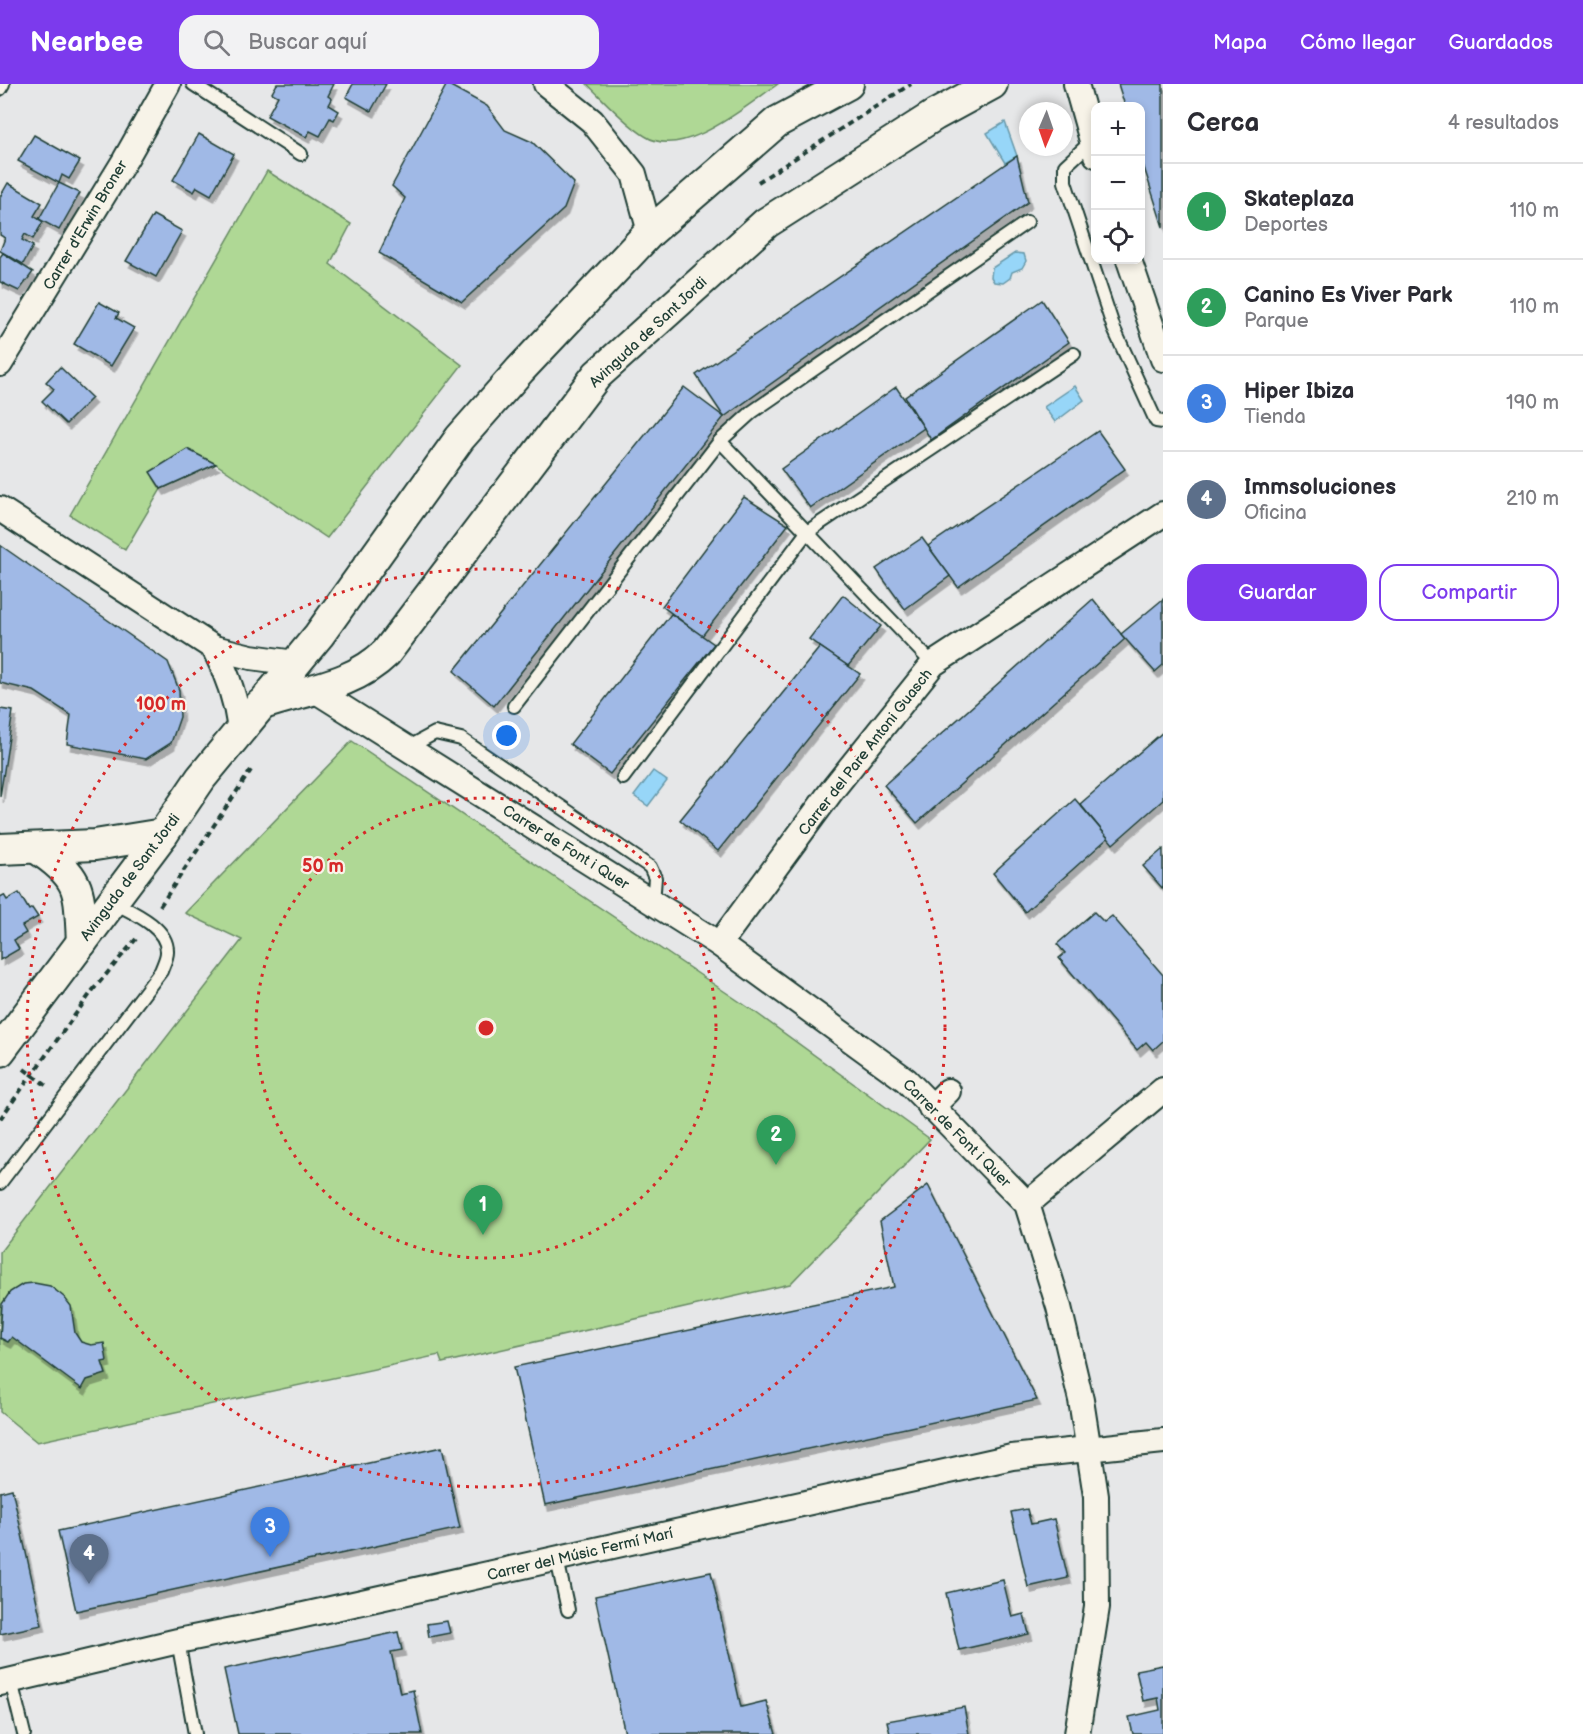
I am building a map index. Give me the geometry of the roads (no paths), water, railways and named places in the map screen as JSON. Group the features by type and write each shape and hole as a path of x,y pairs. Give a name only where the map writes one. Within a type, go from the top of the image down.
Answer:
{"street":[{"name":"Carrer d'Erwin Broner","path":"0,364 125,160 168,84"},
{"path":"546,84 592,121 634,174 650,231"},
{"name":"Avinguda de Sant Jordi","path":"1,1049 113,902 201,778 319,636 460,438 650,231 777,122 848,84"},
{"name":"Avinguda de Sant Jordi","path":"260,705 352,677 372,666 386,653 597,375 766,223 934,116 992,84"},
{"path":"1076,84 1091,141"},
{"path":"1130,264 1163,359"},
{"path":"0,509 214,648 251,657 295,663"},
{"name":"Carrer del Pare Antoni Guasch","path":"719,944 832,789 933,664 1163,514"},
{"name":"Avinguda de Sant Jordi","path":"313,689 312,663 319,636"},
{"path":"214,648 228,675 236,702 240,729"},
{"name":"Carrer de Font i Quer","path":"313,689 409,747 719,944 906,1080 940,1100 1027,1204 1059,1307 1090,1450 1096,1496 1097,1606 1077,1734"},
{"path":"0,849 95,845 163,834"},
{"path":"38,849 63,865 74,881 80,902 82,942"},
{"path":"1027,1204 1163,1090"},
{"name":"Carrer del Músic Fermí Marí","path":"5,1682 178,1641 1012,1457 1163,1441"}],"lane":[{"path":"0,89 3,84"},
{"path":"193,84 301,154"},
{"path":"1091,150 1065,166 1065,182 1114,329 1156,422 1163,422"},
{"path":"514,706 720,441 752,412 1027,222"},
{"path":"623,778 807,532 1074,354"},
{"path":"720,441 933,664"},
{"path":"409,747 435,733 461,739 650,867 655,878 653,902"},
{"path":"0,1183 161,971 167,952 163,936 149,923 113,902"},
{"path":"557,1559 568,1610"},
{"path":"178,1641 195,1734"},
{"path":"5,1682 24,1734"}],"water":[{"path":"1005,122 1017,156 1005,163 987,133"},
{"path":"1015,253 1024,254 1026,261 1022,268 1012,272 1010,278 1003,283 994,282 991,277 992,268"},
{"path":"1075,386 1084,400 1055,422 1044,407"},
{"path":"653,771 667,781 648,806 634,796"}],"place":[{"name":"Canino Es Viver Park","path":"776,1165"},
{"name":"Skateplaza","path":"483,1235"},
{"name":"Hiper Ibiza","path":"270,1557"},
{"name":"Immsoluciones","path":"89,1584"}]}
